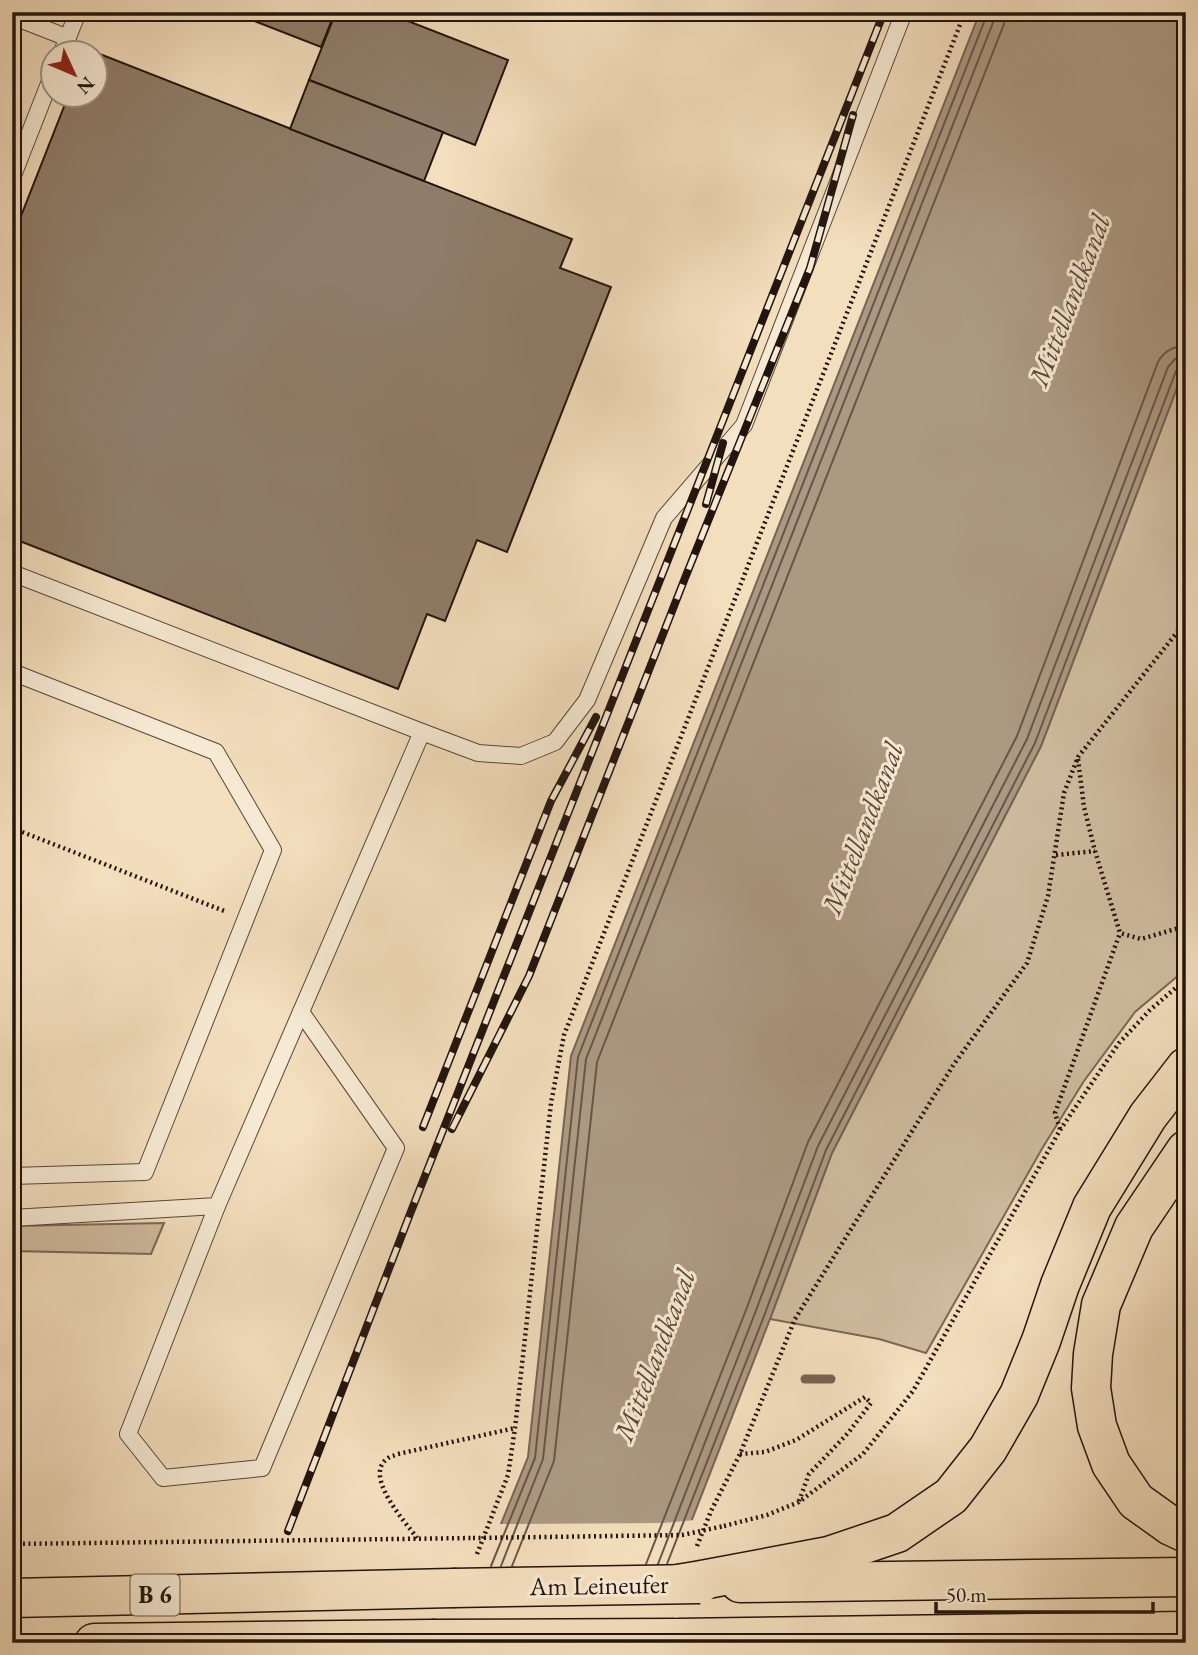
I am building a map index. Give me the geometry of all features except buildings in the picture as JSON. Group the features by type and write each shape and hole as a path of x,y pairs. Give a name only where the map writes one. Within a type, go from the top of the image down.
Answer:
{"highway":[{"path":"693,1583 828,1556 853,1548 897,1533 951,1496 988,1449 1019,1395 1092,1207 1148,1116 1186,1067"},
{"path":"1186,1150 1134,1227 1101,1305 1091,1388 1097,1426 1111,1465 1136,1501 1171,1526 1186,1533"},
{"name":"Am Leineufer","path":"12,1598 463,1576 693,1583 1186,1577"},
{"name":"Am Leineufer","path":"94,1643 1168,1631"},
{"path":"641,1643 679,1638"}],"lane":[{"path":"68,38 78,12"},
{"path":"12,573 478,753 521,756 555,742 587,700 664,518 744,425 904,12"},
{"path":"12,16 52,38"},
{"path":"12,178 39,108"},
{"path":"12,672 216,752 272,850 145,1172 12,1176"},
{"path":"301,1012 396,1147 262,1468 163,1478 128,1434 217,1206 422,732"},
{"path":"12,1219 217,1206"}],"path":[{"path":"463,1576 508,1475 551,1103 564,1035 965,12"},
{"path":"799,1502 808,1474 848,1433 871,1403 865,1396 796,1440 765,1452 740,1454 794,1320 954,1064 1027,963 1048,896 1064,793 1078,757 1186,621"},
{"path":"1060,1130 1055,1113 1120,933 1084,807 1078,757"},
{"path":"12,828 246,920"},
{"path":"1056,855 1095,851"},
{"path":"1120,933 1141,939 1186,926"},
{"path":"12,1544 682,1535 768,1515 799,1502 863,1454 913,1391 1060,1130 1119,1043 1150,1010 1186,979"},
{"path":"417,1538 388,1498 380,1480 380,1467 386,1459 515,1428"}],"shaded area":[{"path":"1186,364 1186,969 1135,1012 1084,1081 1043,1147 926,1353 879,1339 770,1319 832,1153 1041,746"},
{"path":"164,1223 151,1254 12,1251 12,1226"}],"water":[{"name":"Mittellandkanal","path":"980,12 1186,12 1186,364 1041,746 832,1153 644,1643 453,1643 528,1457 571,1056"}],"pier":[{"path":"695,1520 647,1643 449,1643 497,1524 664,1523"}],"waterway":[{"path":"805,1379 831,1379"}],"railway":[{"path":"288,1531 410,1214 884,12"},
{"path":"452,1129 529,976 810,268 853,115"},
{"path":"706,504 723,443"},
{"path":"423,1127 551,801 596,717"}]}
